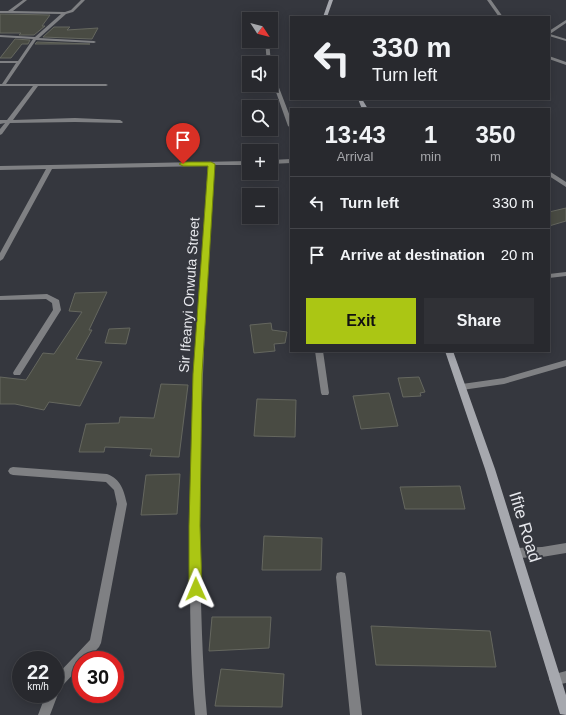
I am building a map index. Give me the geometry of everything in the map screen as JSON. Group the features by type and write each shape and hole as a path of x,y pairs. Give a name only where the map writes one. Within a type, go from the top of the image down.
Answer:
{"street":[{"path":"8,13 25,0"},
{"path":"0,12 65,13 72,11 84,0"},
{"path":"325,16 331,0"},
{"path":"489,0 500,16"},
{"path":"1,85 20,62 36,38 65,13"},
{"path":"550,33 566,21"},
{"path":"550,34 566,40"},
{"path":"0,36 94,42"},
{"path":"550,57 566,64"},
{"path":"0,62 20,62"},
{"path":"1,85 106,85"},
{"path":"0,133 36,86"},
{"path":"278,91 290,123"},
{"path":"0,122 75,120 120,122"},
{"path":"278,162 290,161"},
{"path":"0,168 242,163"},
{"name":"Sir Ifeanyi Onwuta Street","path":"201,715 197,682 195,519 198,374 211,164"},
{"path":"0,259 50,167"},
{"path":"550,174 566,185"},
{"path":"550,276 566,274"},
{"path":"0,298 47,296 56,302 57,310 17,373"},
{"path":"319,352 325,393"},
{"name":"Ifite Road","path":"449,352 516,553 561,678 566,714"},
{"path":"462,387 504,381 566,363"},
{"path":"13,471 107,478 114,482 118,487 122,504 95,643 64,676"},
{"path":"516,553 542,552 566,548"},
{"path":"341,577 356,715"},
{"path":"44,715 49,703"}],"building":[{"path":"0,14 50,15 42,26 45,26 34,35 19,35 21,33 0,33"},
{"path":"54,27 70,27 67,30 98,28 92,39 43,37"},
{"path":"15,39 30,40 28,44 22,44 11,58 0,58"},
{"path":"37,42 90,44 35,44"},
{"path":"566,208 566,221 550,226 550,212"},
{"path":"107,292 89,330 92,330 76,359 102,362 80,406 49,402 44,410 15,404 0,404 0,377 26,380 43,353 54,354 82,312 69,311 75,293"},
{"path":"271,323 272,330 287,332 285,343 274,344 275,351 254,353 250,325"},
{"path":"130,328 126,344 105,343 109,329"},
{"path":"419,377 425,392 420,393 421,396 403,397 398,378"},
{"path":"161,384 188,385 179,457 150,456 152,449 105,447 104,452 79,452 86,424 119,423 120,417 154,418"},
{"path":"389,393 398,426 361,429 353,396"},
{"path":"257,399 296,400 295,437 254,436"},
{"path":"180,474 177,514 141,515 146,475"},
{"path":"460,486 465,509 405,509 400,487"},
{"path":"264,536 322,538 321,570 262,570"},
{"path":"212,617 271,617 269,648 209,651"},
{"path":"371,626 490,631 496,667 376,665"},
{"path":"221,669 284,674 282,707 215,706"}],"route":[{"path":"183,164 211,164 198,374 194,526 196,589"}]}
